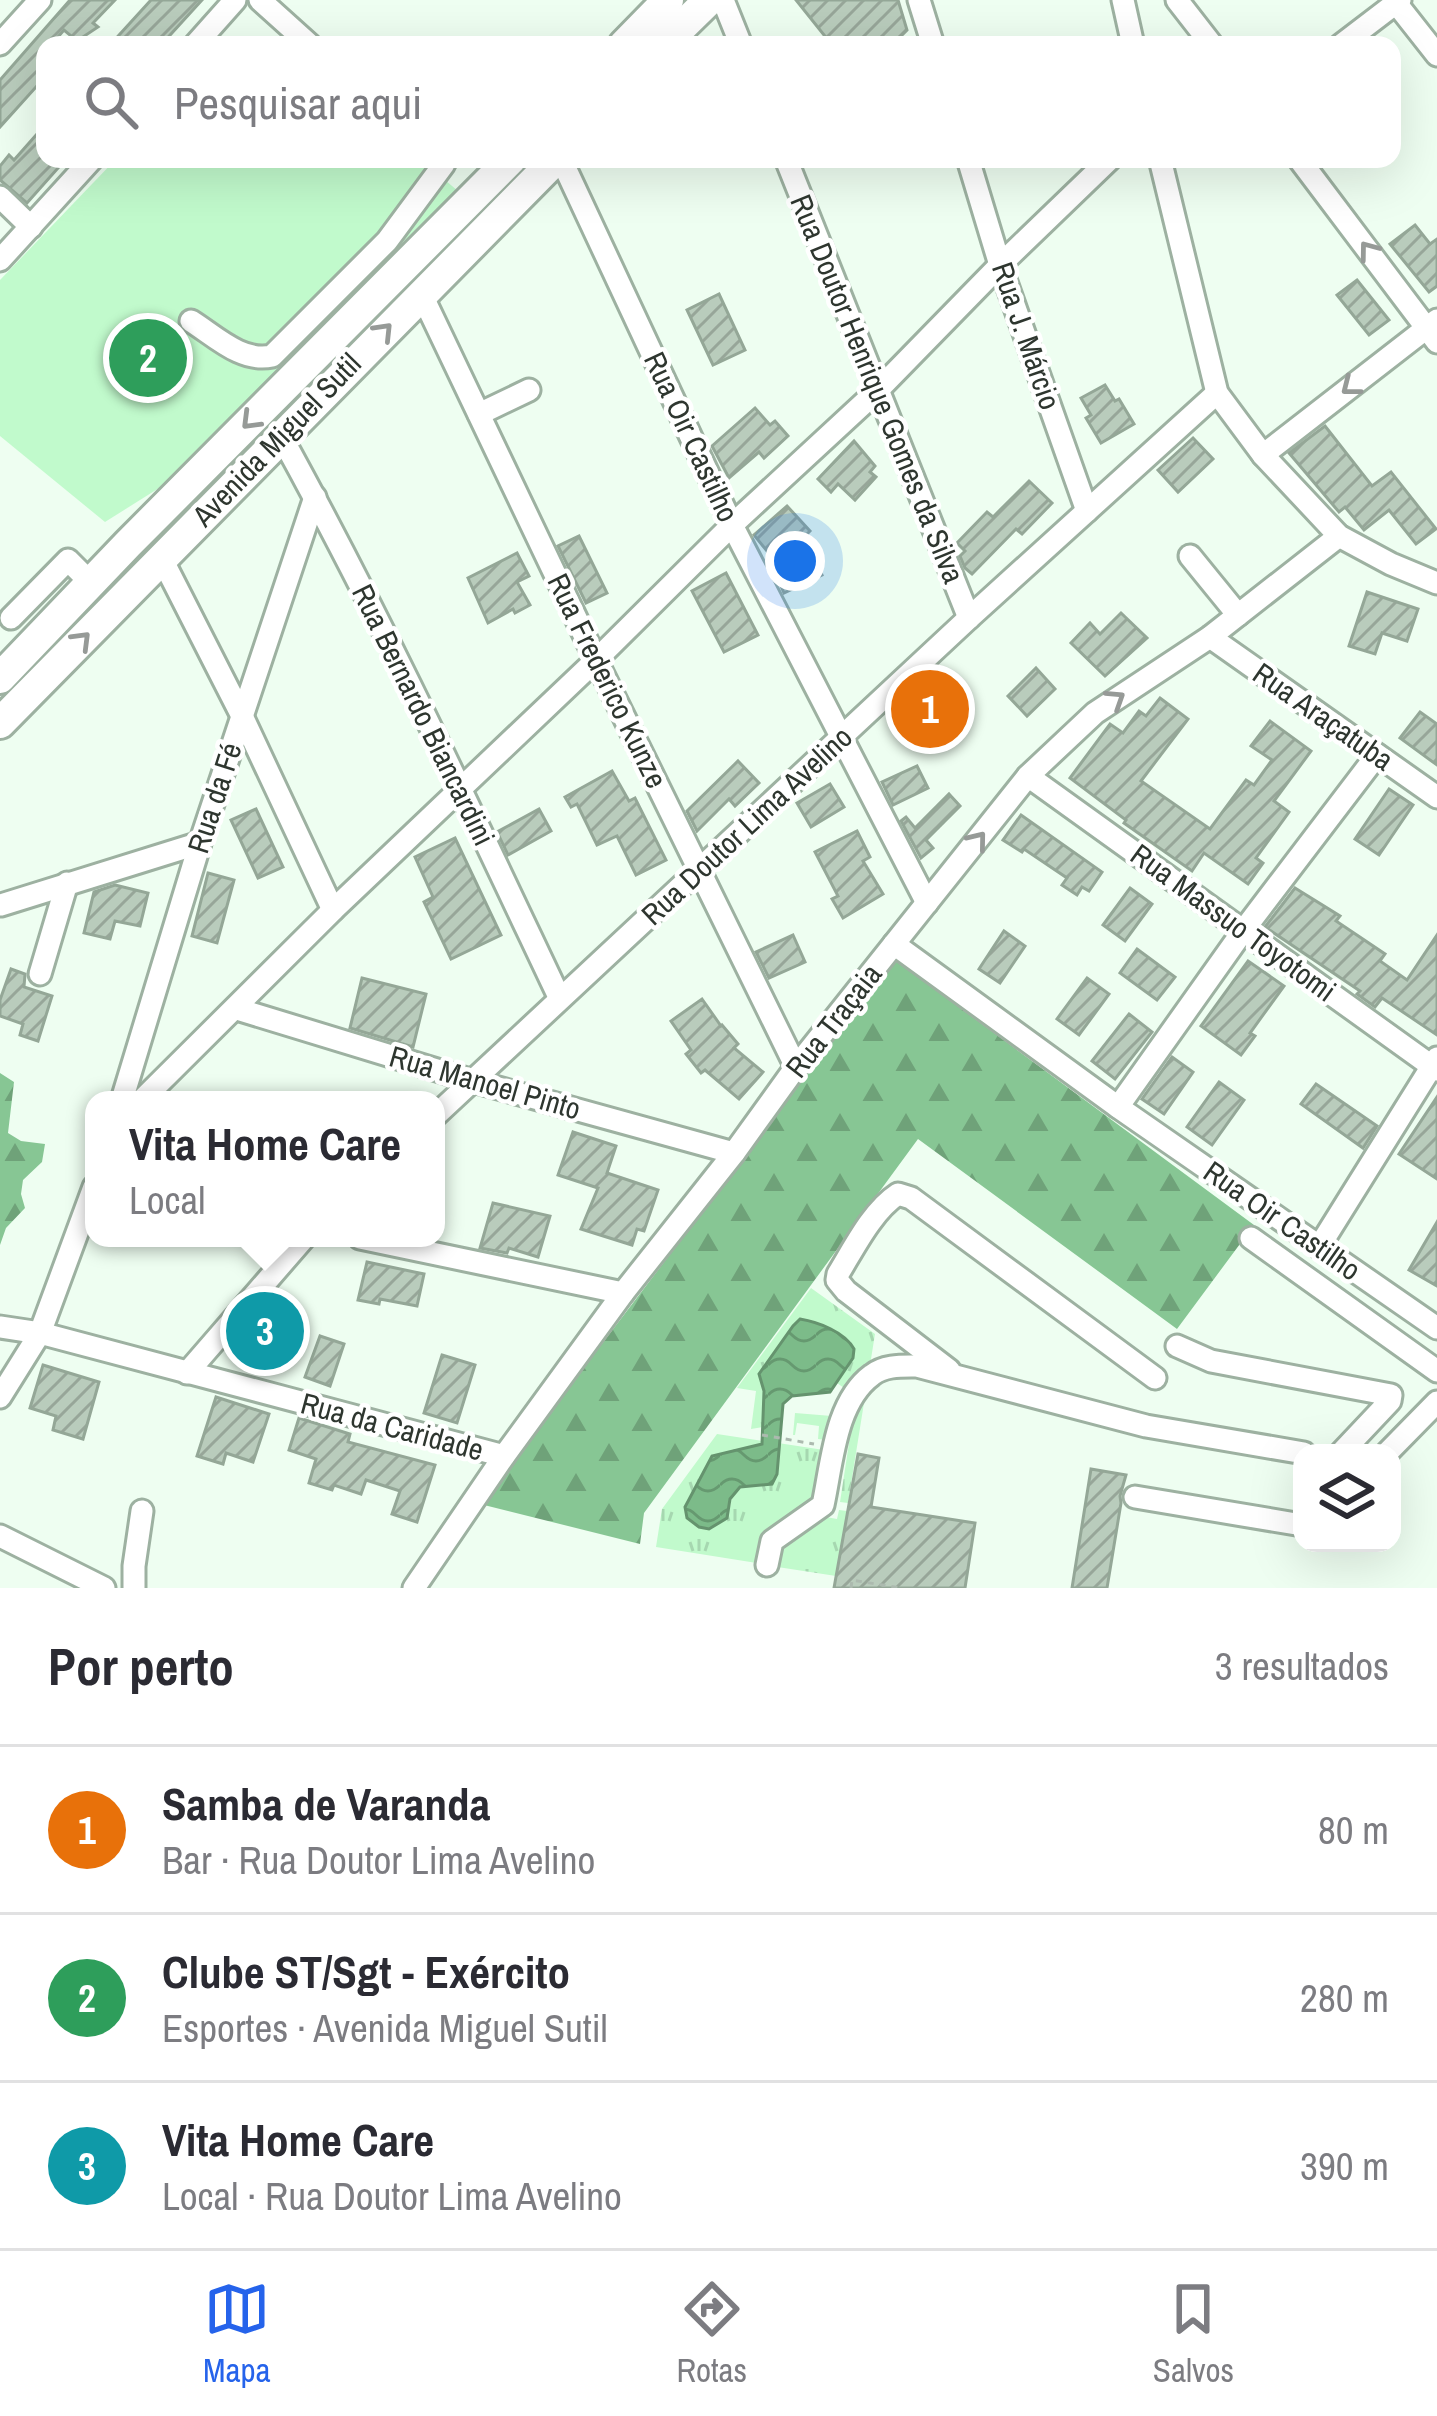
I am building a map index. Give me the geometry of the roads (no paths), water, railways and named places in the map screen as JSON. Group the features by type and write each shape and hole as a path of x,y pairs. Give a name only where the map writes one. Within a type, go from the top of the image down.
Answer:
{"highway":[{"path":"633,36 668,0"},
{"path":"672,36 709,0"},
{"name":"Avenida Miguel Sutil","path":"0,678 502,168"},
{"name":"Avenida Miguel Sutil","path":"0,723 549,168"}],"street":[{"path":"0,44 40,0"},
{"path":"203,36 236,0"},
{"path":"260,0 300,36"},
{"path":"723,0 737,36"},
{"path":"920,0 930,36"},
{"path":"1123,0 1130,36"},
{"path":"1177,0 1205,36"},
{"path":"1353,36 1398,1 1437,55"},
{"path":"0,260 84,168"},
{"path":"191,321 246,356 272,356 387,241 437,168"},
{"path":"448,168 477,193"},
{"name":"Rua Oir Castilho","path":"562,168 733,524 927,903"},
{"name":"Rua Doutor Henrique Gomes da Silva","path":"790,168 969,618"},
{"name":"Rua J. Márcio","path":"971,168 1087,511"},
{"path":"151,1091 733,524 877,391 1101,168"},
{"path":"1169,168 1217,393 1263,455 1340,536 1437,583"},
{"path":"1263,455 1434,330 1306,168"},
{"path":"0,197 31,226"},
{"name":"Rua Frederico Kunze","path":"421,293 796,1067"},
{"path":"478,414 530,390"},
{"name":"Rua Doutor Lima Avelino","path":"445,1106 1217,393"},
{"name":"Rua Bernardo Biancardini","path":"281,436 460,788 559,997"},
{"name":"Rua da Fé","path":"125,1091 200,843 315,497"},
{"name":"Rua Traçaia","path":"414,1588 623,1293 1028,776 1094,713 1210,637 1340,536"},
{"path":"34,642 6,615 61,552 91,583"},
{"path":"1190,556 1238,615"},
{"path":"162,559 333,910"},
{"name":"Rua Araçatuba","path":"1210,637 1437,797"},
{"path":"1118,1108 1243,931 1377,755"},
{"name":"Rua Massuo Toyotomi","path":"1028,776 1435,1065"},
{"path":"1,905 200,843"},
{"path":"40,974 67,884"},
{"name":"Rua Oir Castilho","path":"894,944 1118,1108 1437,1328"},
{"name":"Rua Manoel Pinto","path":"237,1009 734,1153"},
{"path":"1319,1247 1435,1065"},
{"path":"957,1376 837,1280 872,1222 898,1194 910,1198 1155,1378"},
{"path":"0,1397 40,1334 85,1212"},
{"path":"1251,1238 1437,1371"},
{"path":"187,1373 296,1247"},
{"path":"403,1247 623,1293"},
{"name":"Rua da Caridade","path":"0,1327 504,1456"},
{"path":"1177,1346 1211,1361 1391,1395 1349,1444"},
{"path":"767,1565 772,1541 824,1505 836,1431 858,1390 873,1373 892,1366 917,1366 1146,1426 1293,1451"},
{"path":"1396,1444 1437,1402"},
{"path":"1135,1498 1293,1524"},
{"path":"134,1588 142,1511"},
{"path":"0,1536 104,1588"}],"water":[{"path":"800,1319 823,1325 844,1338 854,1349 853,1358 830,1392 792,1396 783,1404 772,1484 740,1487 730,1499 727,1518 709,1529 699,1527 687,1518 685,1507 712,1456 762,1444 764,1391 759,1374"}],"place":[{"name":"Clube ST/Sgt - Exército","path":"148,358"},
{"name":"Samba de Varanda","path":"930,709"},
{"name":"Vita Home Care","path":"265,1331"}]}
